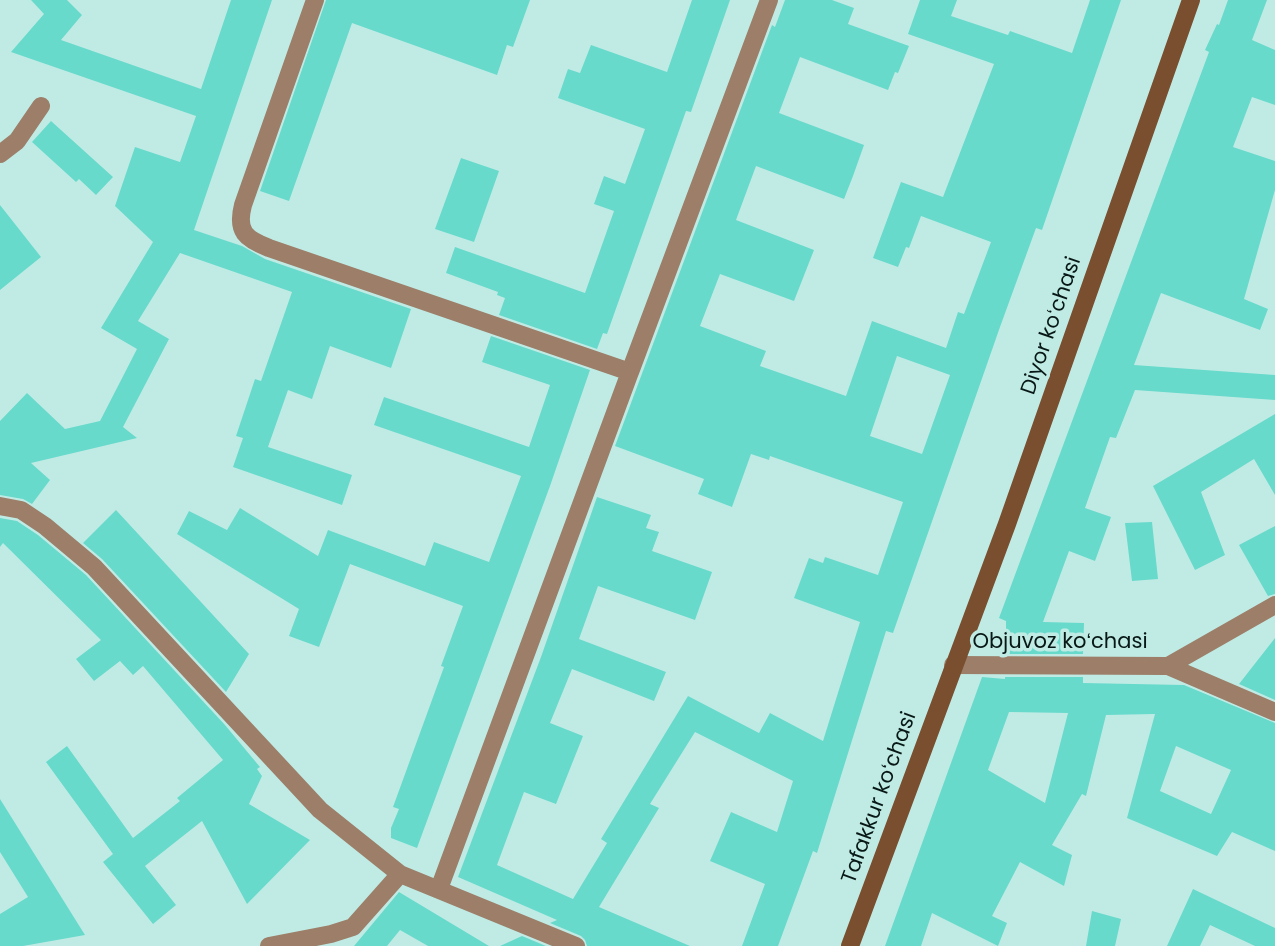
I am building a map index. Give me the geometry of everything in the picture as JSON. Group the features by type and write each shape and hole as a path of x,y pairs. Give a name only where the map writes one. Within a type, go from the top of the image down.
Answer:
{"main road":[{"name":"Diyor koʻchasi","path":"953,666 1007,524 1191,0"},
{"name":"Tafakkur koʻchasi","path":"850,946 953,666"}],"street":[{"path":"316,0 243,205 239,218 242,230 252,241 269,248 630,372"},
{"path":"439,889 769,0"},
{"path":"0,154 17,141 41,106"},
{"path":"0,506 21,510 45,526 94,567 320,810 400,874 576,946"},
{"name":"Objuvoz koʻchasi","path":"953,666 1168,666 1275,605"},
{"path":"1168,666 1275,712"},
{"path":"270,946 353,927 400,874"}],"building":[{"path":"31,0 67,0 82,15 61,40 201,89 231,0 272,0 194,230 242,246 265,259 411,309 391,368 330,346 312,399 288,390 268,447 352,475 342,505 233,467 243,438 236,436 255,379 261,381 292,292 180,253 138,321 169,339 123,427 137,438 31,463 50,480 32,504 23,499 0,495 0,421 27,393 65,429 100,421 137,349 101,328 153,242 115,206 135,147 180,162 196,116 11,52 44,14"},
{"path":"326,0 530,0 513,47 507,45 497,75 352,23 289,201 260,191"},
{"path":"692,0 730,0 691,112 686,111 607,334 603,333 597,349 499,315 505,298 497,295 498,292 446,273 455,247 585,293 614,211 594,204 604,176 625,184 645,129 558,98 568,69 580,73 591,45 667,72"},
{"path":"785,0 832,0 854,8 848,24 909,46 888,90 800,57 779,113 864,145 853,176 844,199 756,166 736,220 814,250 794,301 720,274 700,326 766,351 760,366 846,396 872,321 946,348 958,312 964,314 991,242 921,216 909,248 906,247 898,267 873,258 901,182 943,197 994,64 908,34 920,0 957,0 951,16 1008,35 1010,31 1072,53 1090,0 1121,0 1042,230 1036,228 893,633 886,631 817,853 813,851 778,946 742,946 765,884 710,861 731,812 777,832 793,781 695,732 650,804 659,808 599,907 690,946 587,946 581,936 550,923 557,920 458,877 541,657 597,497 651,515 646,528 659,532 652,551 712,572 695,620 598,586 579,639 666,672 654,701 572,669 550,723 583,736 556,804 524,792 497,865 573,899 607,843 601,839 688,696 759,733 770,713 823,741 860,622 794,598 809,558 823,563 825,557 878,575 903,502 770,456 769,460 751,454 732,507 698,494 704,479 615,446 772,25 775,27","holes":["897,356 950,375 922,454 870,436"]},
{"path":"1228,0 1267,0 1252,40 1275,50 1275,105 1252,97 1233,147 1275,161 1275,190 1244,299 1268,309 1260,330 1161,293 1134,365 1275,375 1275,400 1135,390 1116,438 1110,437 1085,508 1111,517 1095,561 1069,551 1043,622 1084,623 1083,654 1006,654 1006,621 999,618 1209,52 1205,50 1217,24 1219,25"},
{"path":"51,121 113,177 96,195 79,179 76,182 32,142"},
{"path":"461,158 499,171 474,242 435,229"},
{"path":"0,205 41,257 0,290"},
{"path":"491,336 590,370 417,848 391,838 391,828 399,809 393,807 444,667 441,666 463,606 350,564 319,647 289,636 299,609 177,534 189,511 227,530 240,508 318,556 328,530 425,566 434,542 489,562 521,476 374,425 384,397 529,447 550,385 482,362"},
{"path":"1275,414 1275,495 1254,459 1201,492 1225,555 1195,570 1153,486"},
{"path":"116,510 249,654 226,692 102,559 83,543"},
{"path":"0,518 17,521 86,575 225,725 260,767 257,769 262,776 249,804 310,840 247,904 202,821 145,866 176,905 153,924 103,862 113,854 46,762 67,746 133,838 180,801 177,798 223,760 143,666 133,675 120,661 94,681 76,659 101,640 3,543 0,547"},
{"path":"1152,522 1158,579 1132,581 1125,523"},
{"path":"1275,526 1275,594 1268,596 1239,545"},
{"path":"1275,638 1275,700 1239,684"},
{"path":"982,677 1083,677 1083,683 1184,685 1275,723 1275,851 1232,832 1217,856 1127,818 1155,714 1106,715 1086,796 1082,794 1052,845 1072,855 1064,886 1020,862 992,916 1007,923 998,946 932,913 921,946 885,946","holes":["1009,712 1068,713 1045,803 988,770","1176,746 1231,770 1211,814 1160,791"]},
{"path":"0,799 85,935 23,946 0,946 0,914 28,897 0,852"},
{"path":"1193,889 1275,928 1275,946 1255,946 1210,925 1200,946 1167,946"},
{"path":"399,892 489,946 428,946 400,930 387,946 354,946"},
{"path":"1092,911 1121,919 1115,946 1086,946"},
{"path":"522,936 546,946 500,946"}]}
